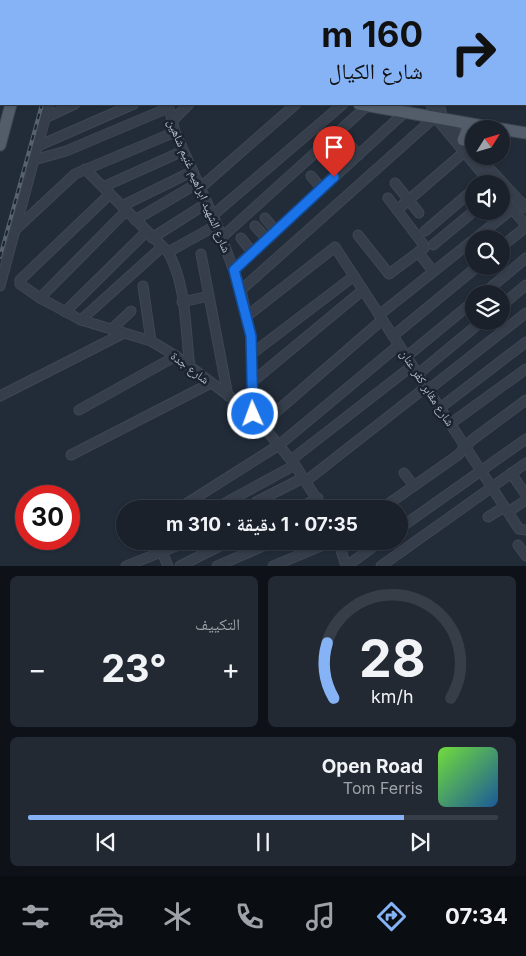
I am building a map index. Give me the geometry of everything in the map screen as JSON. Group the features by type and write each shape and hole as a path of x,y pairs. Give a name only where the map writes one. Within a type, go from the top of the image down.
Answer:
{"main road":[{"path":"0,145 11,105"},
{"path":"368,105 404,113 465,122"},
{"path":"510,130 526,133"}],"street":[{"path":"0,286 49,105"},
{"path":"45,118 74,105"},
{"path":"38,146 132,105"},
{"path":"171,122 188,105"},
{"path":"135,220 199,186 295,105"},
{"path":"213,215 342,105"},
{"path":"221,238 363,105"},
{"path":"432,105 439,118 465,145"},
{"path":"241,290 439,118 439,105"},
{"path":"34,160 66,151 168,106"},
{"name":"شارع الشهيد ابراهيم غنيم شاهين","path":"168,106 171,122 213,215 241,290 253,353 253,414"},
{"path":"234,270 404,113"},
{"path":"15,230 76,174 175,132"},
{"path":"347,142 358,155"},
{"path":"107,190 183,151"},
{"path":"397,210 465,151"},
{"path":"261,424 433,271 512,208 523,205 486,165"},
{"path":"85,169 165,250 179,277 190,367"},
{"path":"40,298 124,208 192,171"},
{"path":"311,176 322,189"},
{"path":"395,183 419,213"},
{"name":"شارع جدة","path":"107,190 20,280 20,284 40,298 82,320 150,341 176,356 253,414 293,462 318,498"},
{"path":"425,231 465,197"},
{"path":"358,235 389,274 418,252 424,245 388,198"},
{"path":"65,312 149,235 207,203"},
{"path":"510,239 526,226 512,208"},
{"path":"433,244 465,217"},
{"path":"265,218 276,231"},
{"path":"82,320 165,250 217,225"},
{"path":"255,226 266,239"},
{"path":"241,238 252,252"},
{"name":"شارع مقابر كفر عنان","path":"247,316 335,247 465,448 522,530"},
{"path":"418,252 433,271"},
{"path":"201,254 228,396"},
{"path":"494,285 526,258"},
{"path":"393,336 467,275"},
{"path":"253,353 354,276"},
{"path":"510,298 526,285"},
{"path":"144,286 150,341"},
{"path":"252,382 363,290"},
{"path":"182,302 209,296"},
{"path":"406,357 465,308"},
{"path":"112,329 131,311"},
{"path":"260,500 305,480 526,313"},
{"path":"418,374 471,330"},
{"path":"0,396 124,333"},
{"path":"440,408 526,342"},
{"path":"192,500 279,444 399,345"},
{"path":"79,410 176,356"},
{"path":"229,500 293,462 412,366"},
{"path":"450,424 526,369"},
{"path":"71,455 211,383"},
{"path":"394,500 526,400"},
{"path":"408,522 526,439"},
{"path":"381,566 526,462"},
{"path":"404,473 414,486"},
{"path":"511,473 526,495"},
{"path":"314,500 318,498"},
{"path":"488,517 526,500"},
{"path":"518,546 526,556"},
{"path":"126,566 167,550"},
{"path":"180,566 212,550"},
{"path":"217,566 254,550"},
{"path":"273,566 292,563 317,550"},
{"path":"341,550 346,566 368,550"},
{"path":"162,552 168,566"}],"railway":[{"path":"0,257 42,105"}],"route":[{"path":"253,414 253,353 251,336 241,290 234,270 334,177"}]}
